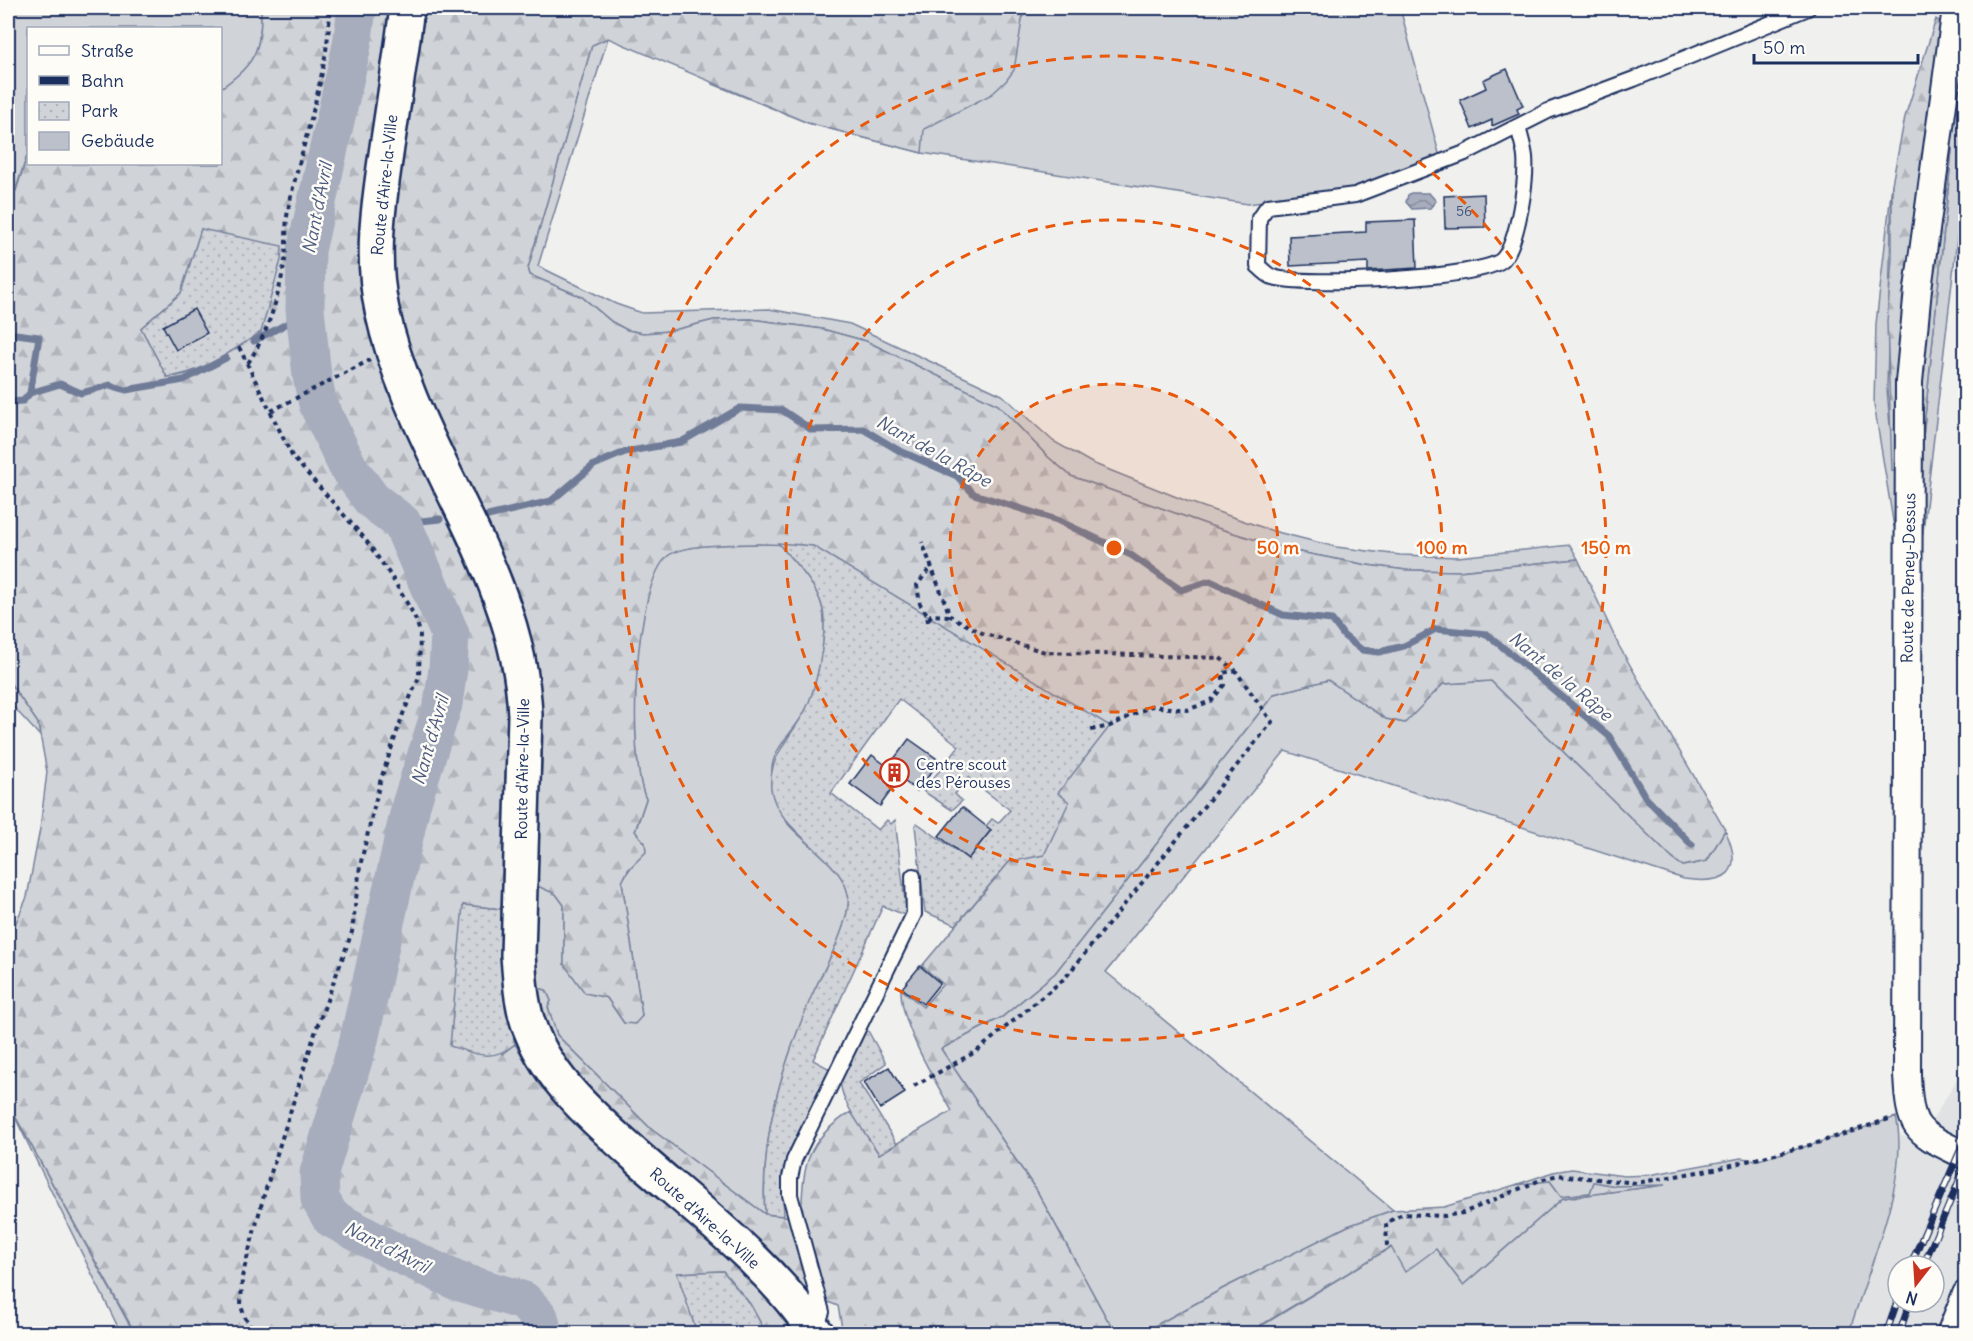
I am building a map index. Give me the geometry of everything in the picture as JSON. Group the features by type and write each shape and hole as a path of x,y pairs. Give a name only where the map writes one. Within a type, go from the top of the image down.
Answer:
{"street":[{"name":"Route d'Aire-la-Ville","path":"407,8 376,229 377,284 393,351 406,386 493,576 516,644 524,687 525,715 518,955 521,993 531,1030 547,1061 571,1094 614,1137 759,1266 791,1299 816,1332"},
{"name":"Route de Peney-Dessus","path":"1909,1111 1909,382 1918,289 1956,8"},
{"path":"1909,1111 1921,1131 1965,1156"},
{"path":"1950,1334 1965,1294"}],"lane":[{"path":"1518,126 1525,159 1519,212 1505,257 1492,267 1394,278 1319,282 1271,277 1258,266 1259,218 1268,206 1355,195 1465,153 1518,126 1548,111 1634,79 1808,8"},
{"path":"816,1332 822,1312 793,1213 790,1178 794,1160 914,914 913,876"}],"path":[{"path":"248,364 265,338 285,261 287,212 321,80 329,35 330,8"},
{"path":"239,347 292,456 365,539 391,576 414,615 420,632 419,677 403,714 380,782 360,866 351,932 316,1030 264,1195 242,1277 241,1306 245,1318 257,1334"},
{"path":"271,411 364,362"},
{"path":"922,542 950,616"},
{"path":"914,1086 977,1051 1065,978 1272,722 1235,670 1220,657 1045,652 982,633 950,616 931,615 928,622 927,614 920,604 917,585 931,567"},
{"path":"1091,730 1110,726 1150,706 1187,710 1211,701 1224,685 1222,673 1235,670"},
{"path":"1387,1246 1386,1223 1395,1216 1445,1216 1463,1213 1540,1180 1558,1176 1637,1183 1758,1160 1814,1144 1909,1111"}],"shaded area":[{"path":"1965,1066 1965,1148 1930,1124"},
{"path":"1901,1135 1965,1167 1965,1267 1939,1333 1849,1334 1894,1180"}],"green space":[{"path":"8,8 261,8 260,35 254,55 242,72 222,87 222,27 27,27 27,156 15,191 8,190"},
{"path":"261,8 391,8 359,236 359,267 365,310 472,567 501,648 508,692 501,909 463,905 502,1054 515,1044 541,1087 729,1258 766,1296 789,1328 782,1333 766,1333 750,1304 723,1271 678,1273 697,1333 135,1333 8,1103 8,941 27,897 40,829 47,772 38,723 8,680 8,190 16,191 27,156 27,165 222,165 222,87 242,72 249,63 260,35","holes":["201,229 261,332 192,372 167,377 141,328 181,293"]},
{"path":"422,8 1024,8 1014,70 992,94 924,129 922,153 808,123 608,38 592,45 528,268 530,275 582,297 612,322 627,330 643,333 670,331 714,320 751,319 822,329 866,341 998,405 1048,457 1071,476 1217,528 1289,550 1406,570 1459,571 1578,559 1619,646 1725,830 1707,861 1683,866 1673,859 1491,681 1443,684 1405,723 1386,719 1328,680 1274,694 1055,973 1002,1017 941,1049 1038,1193 1107,1319 1118,1333 843,1333 838,1306 809,1294 578,1079 551,1037 536,988 546,990 551,1001 548,1007 557,1035 651,1129 765,1214 802,1218 803,1185 809,1157 815,1144 836,1122 851,1112 879,1154 952,1111 912,1035 902,1003 901,989 923,1007 943,984 922,966 1009,862 1058,793 813,546 738,544 680,550 669,555 657,572 648,599 641,634 637,672 635,712 637,748 640,778 646,799 635,831 645,843 646,852 628,870 622,882 642,1016 635,1024 624,1023 607,998 585,993 564,964 564,905 556,894 533,884 542,764 542,733 538,673 529,632 512,588 419,382 401,324 395,288 393,249 398,167"},
{"path":"641,8 1400,8 1440,157 1350,190 1248,204 922,153 808,123 713,84"},
{"path":"1936,19 1945,25 1900,468 1892,471 1887,322 1892,259 1892,184 1905,117"},
{"path":"608,38 538,266 616,304 642,313 769,309 850,324 1002,395 1053,441 1092,463 1189,502 1273,531 1336,547 1400,555 1458,557 1570,545 1578,559 1459,571 1406,570 1289,550 1217,528 1071,476 1048,457 998,405 866,341 822,329 751,319 714,320 670,331 643,333 627,330 612,322 582,297 530,275 528,268 592,45"},
{"path":"1965,39 1965,170 1921,549 1923,437 1952,150 1946,149"},
{"path":"1946,149 1952,149 1923,437 1916,436 1917,395"},
{"path":"1892,184 1887,388 1890,426 1900,468 1894,527 1874,404 1876,324"},
{"path":"201,229 282,246 281,260 261,332 205,366 167,377 141,328 181,293"},
{"path":"778,543 815,589 822,606 824,631 820,663 812,694 802,717 778,750 772,765 772,772 788,824 837,870 848,893 848,906 838,940 813,994 783,1074 766,1157 765,1214 651,1129 557,1035 548,1007 551,1001 546,990 536,988 533,884 556,894 564,905 564,964 607,998 624,1023 642,1016 622,882 645,843 635,832 646,799 640,779 636,748 635,712 640,633 647,598 657,571 669,555 678,551 705,546"},
{"path":"778,543 813,546 1110,726 1058,793 1069,802 1044,855 1009,862 956,925 925,912 915,826 917,823 968,859 991,830 986,826 992,819 998,823 1010,810 968,778 955,794 962,801 952,810 923,791 959,746 899,699 831,793 878,830 887,820 891,824 895,820 907,916 883,906 813,1060 830,1069 782,1173 784,1216 765,1214 766,1157 775,1102 791,1048 812,995 838,941 848,907 847,891 840,876 787,821 776,806 771,789 771,778 776,759 802,716 812,693 820,662 824,631 822,606 815,589"},
{"path":"8,680 38,723 40,736 8,701"},
{"path":"1328,680 1386,719 1404,723 1443,684 1491,681 1673,859 1683,866 1707,861 1725,830 1731,845 1732,866 1728,873 1711,880 1684,879 1285,751 1106,972 1393,1210 1348,1226 1224,1288 1142,1333 1118,1333 1107,1319 1038,1193 941,1049 1002,1017 1055,973 1274,694"},
{"path":"463,905 501,909 505,993 515,1044 491,1055 476,1054 450,1046"},
{"path":"867,1029 886,1063 859,1083 897,1144 879,1154 849,1107 841,1088 841,1080 846,1067"},
{"path":"8,1103 128,1322 135,1333 121,1333"},
{"path":"1896,1117 1899,1141 1892,1196 1849,1333 1248,1334 1391,1247 1436,1249 1463,1285 1563,1198 1657,1186 1615,1186 1594,1182 1590,1193 1561,1196 1550,1181 1515,1185 1553,1172 1572,1169 1624,1176 1649,1175 1741,1158 1758,1160"},
{"path":"1550,1181 1561,1196 1590,1193 1594,1182 1615,1186 1665,1185 1563,1198 1463,1285 1436,1249 1405,1272 1391,1247 1248,1333 1142,1333 1224,1288 1348,1226 1393,1210 1444,1207 1515,1185"},
{"path":"723,1271 750,1304 766,1333 697,1333 677,1273"}],"water":[{"path":"1411,193 1429,193 1436,201 1430,208 1412,209 1406,202"}],"building":[{"path":"1507,69 1523,106 1517,109 1519,114 1492,126 1492,120 1472,129 1460,100 1486,88 1483,80"},
{"path":"1484,194 1485,227 1445,228 1444,196"},
{"path":"1415,220 1417,268 1368,271 1368,262 1290,266 1289,236 1366,232 1366,222"},
{"path":"194,309 207,333 176,350 163,326"},
{"name":"Centre scout des Pérouses","path":"909,739 940,761 917,791 900,778 880,806 850,784 872,755 888,767"},
{"path":"962,807 991,830 968,859 939,836"},
{"path":"920,966 940,983 923,1004 902,988"},
{"path":"889,1067 905,1093 880,1109 864,1082"}],"waterway":[{"name":"Nant d'Avril","path":"357,8 352,45 306,251 305,309 312,376 318,404 348,467 372,500 402,523 450,634 443,704 411,805 359,1040 319,1173 320,1199 331,1218 387,1248 457,1281 524,1301 539,1317 543,1334"},
{"path":"254,341 305,314"},
{"path":"8,333 39,337 30,393"},
{"path":"8,402 23,401 30,393 60,384 81,393 110,385 126,390 184,380 226,358"},
{"name":"Nant de la Râpe","path":"488,516 551,501 594,465 625,452 681,442 740,408 782,410 812,430 863,429 898,450 957,476 974,494 1057,520 1131,555 1181,590 1210,581 1283,615 1332,620 1344,636 1362,650 1379,652 1404,646 1436,629 1487,634 1609,736 1646,798 1692,845"},
{"name":"Nant de la Râpe","path":"402,523 440,519"}],"railway":[{"path":"1915,1254 1966,1137"},
{"path":"1928,1254 1966,1164"},
{"path":"1886,1334 1893,1314"},
{"path":"1899,1334 1906,1314"}],"place":[{"name":"Centre scout des Pérouses","path":"895,773"}]}
